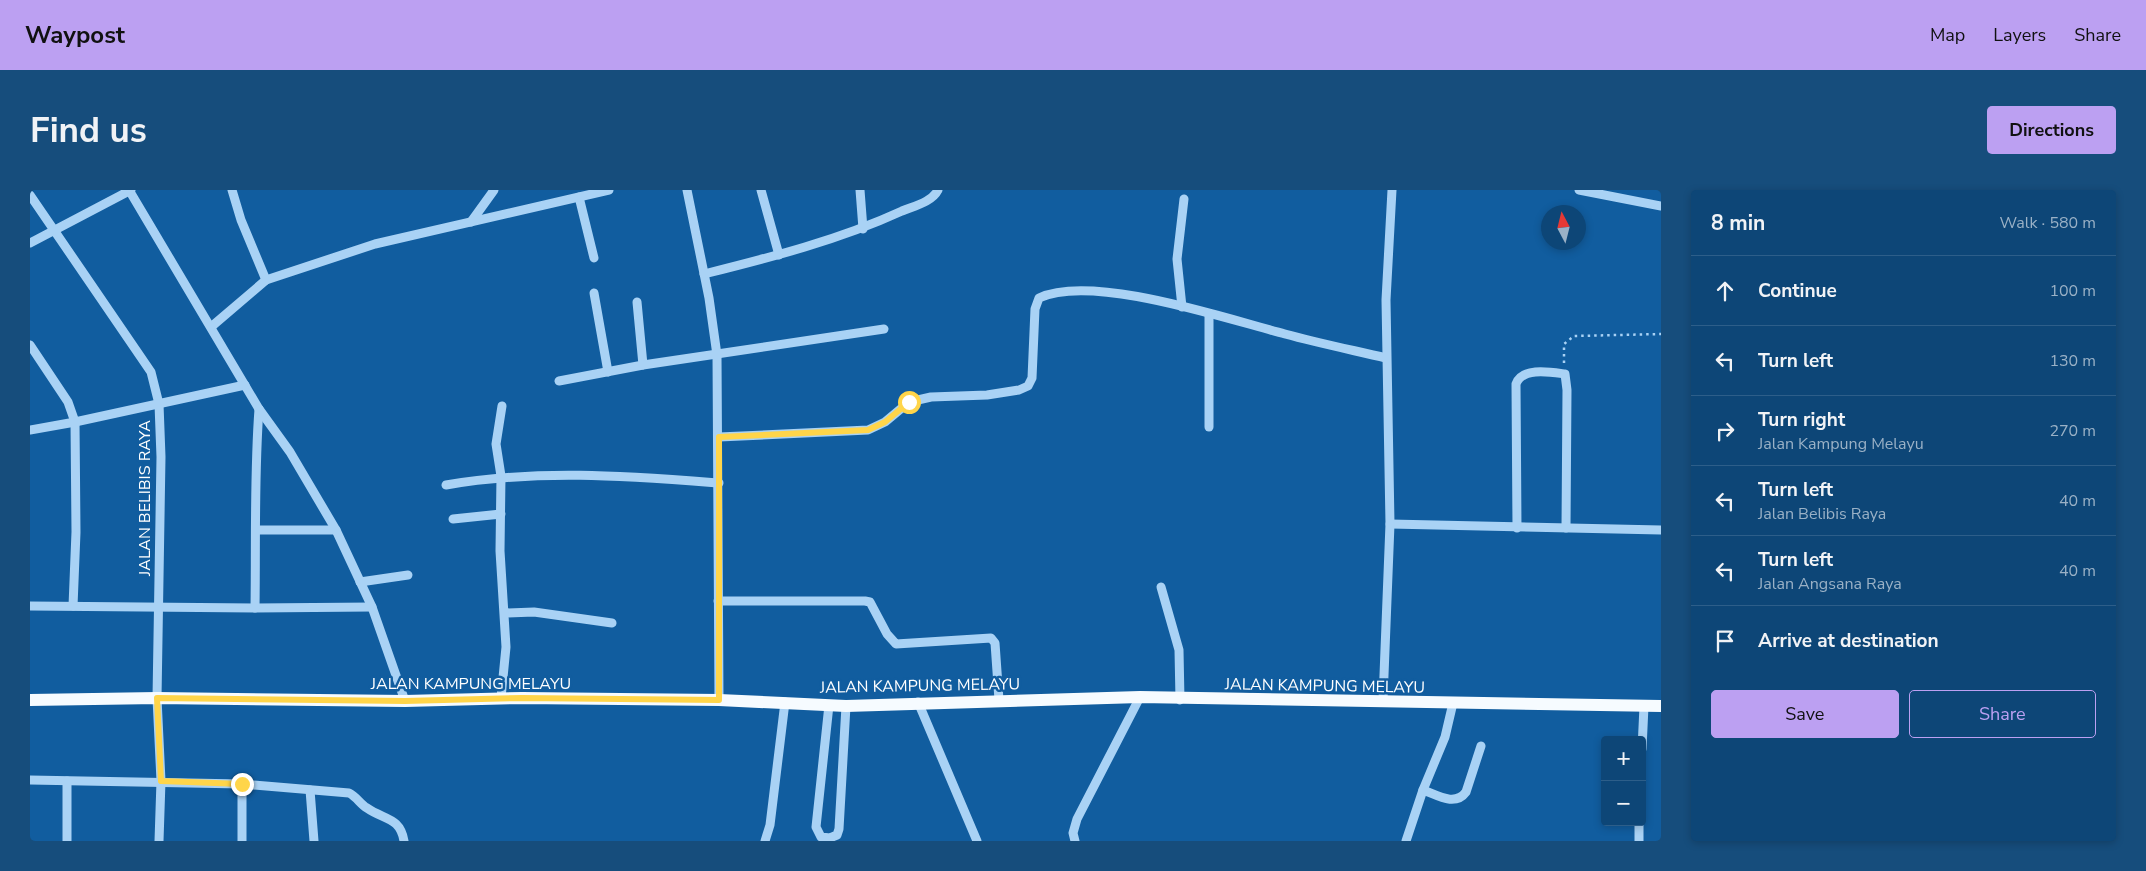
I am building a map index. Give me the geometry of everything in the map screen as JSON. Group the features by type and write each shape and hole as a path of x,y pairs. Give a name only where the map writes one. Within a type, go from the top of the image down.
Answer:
{"main road":[{"name":"JALAN KAMPUNG MELAYU","path":"30,700 157,698 405,701 501,698 719,700 846,706 918,702 1140,697 1180,700 1383,700 1661,706"}],"street":[{"path":"30,243 130,190 259,409 290,452 336,530 372,607 405,701"},
{"path":"232,190 241,220 266,280"},
{"path":"471,222 494,190"},
{"path":"211,327 266,280 375,244 609,190"},
{"path":"687,190 718,355 719,700"},
{"path":"761,190 779,255"},
{"path":"860,190 864,229"},
{"path":"704,274 779,255 864,229 930,199 938,190"},
{"path":"1383,700 1390,524 1386,300 1392,190"},
{"path":"1579,190 1661,206"},
{"name":"JALAN BELIBIS RAYA","path":"30,195 151,372 159,404 161,457 157,698 161,781 159,841"},
{"path":"579,197 594,258"},
{"path":"1182,307 1177,259 1184,199"},
{"path":"719,437 868,430 885,422 909,402 931,397 987,395 1019,390 1028,386 1032,378 1035,309 1039,298 1049,294 1106,292 1182,307 1386,358"},
{"path":"594,293 608,372"},
{"path":"636,302 643,365"},
{"path":"1209,314 1209,427"},
{"path":"559,381 643,365 884,329"},
{"path":"30,345 68,402 75,422 76,532 73,606"},
{"path":"1517,528 1516,384 1518,378 1524,375 1547,371 1565,374 1567,390 1566,528"},
{"path":"30,430 245,385"},
{"path":"501,698 506,647 500,551 501,476 496,444 502,406"},
{"path":"255,608 256,530 254,484 259,409"},
{"path":"446,485 501,476 611,475 719,483"},
{"path":"454,519 501,514"},
{"path":"1390,524 1661,530"},
{"path":"256,530 336,530"},
{"path":"360,582 408,575"},
{"path":"1161,587 1179,650 1180,700"},
{"path":"718,601 865,601 870,602 886,634 896,644 991,638 996,643 999,700"},
{"path":"30,606 372,607"},
{"path":"505,614 534,612 612,623"},
{"path":"1076,841 1073,833 1077,819 1140,697"},
{"path":"765,841 770,825 785,702"},
{"path":"918,702 977,841"},
{"path":"1406,841 1423,790 1445,737 1453,703"},
{"path":"829,705 816,827 821,837 830,838 836,835 839,829 846,706"},
{"path":"1643,736 1644,706"},
{"path":"1423,790 1453,801 1462,798 1466,792 1481,746"},
{"path":"30,780 242,784 349,793 356,796 368,809 399,825 404,841"},
{"path":"67,781 67,841"},
{"path":"242,784 242,841"},
{"path":"310,790 314,841"},
{"path":"1639,841 1640,826"}],"path":[{"path":"1565,374 1564,344 1574,336 1661,334"}],"route":[{"path":"242,784 161,781 157,698 405,701 522,698 719,700 719,437 868,430 885,422 909,402"}]}
